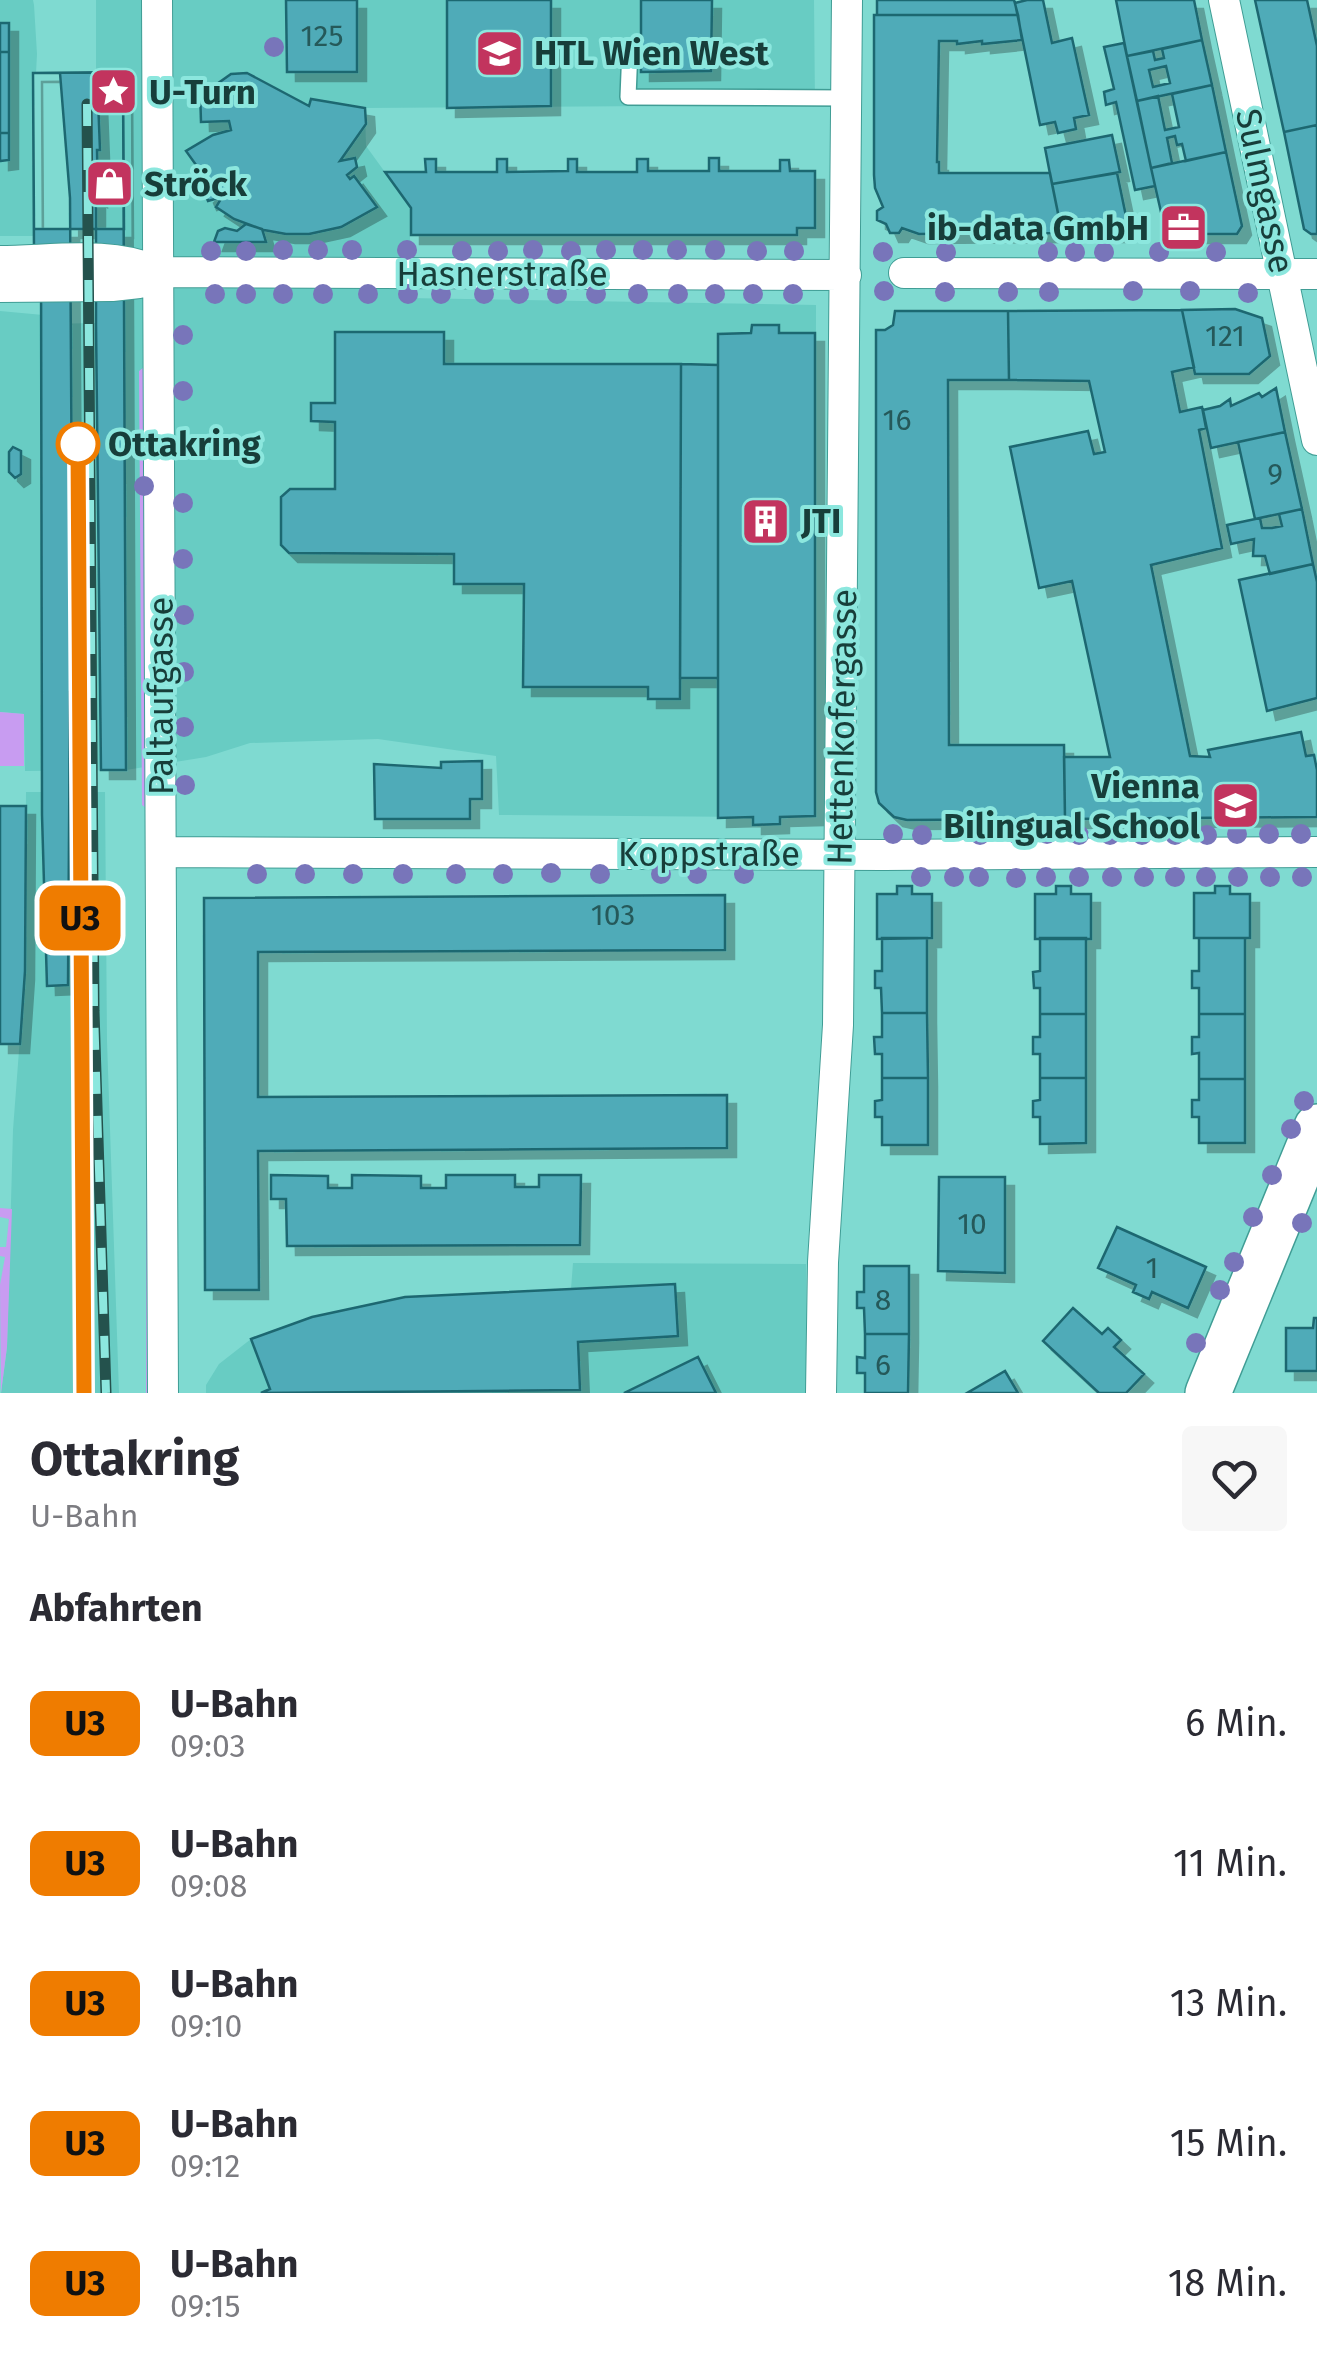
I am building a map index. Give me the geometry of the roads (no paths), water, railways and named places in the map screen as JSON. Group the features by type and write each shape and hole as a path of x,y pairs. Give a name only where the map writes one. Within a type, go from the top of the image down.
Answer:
{"main road":[{"path":"1208,1393 1317,1128"}],"street":[{"name":"Paltaufgasse","path":"157,0 164,1393"},
{"name":"Hettenkofergasse","path":"821,1393 824,1262 838,1044 846,0"},
{"name":"Sulmgasse","path":"1224,0 1317,440"},
{"name":"Hasnerstraße","path":"0,261 113,260 139,263 158,272 846,276"},
{"name":"Hasnerstraße","path":"0,287 139,284 158,272"},
{"path":"904,273 1317,274"},
{"name":"Koppstraße","path":"162,852 1317,852"}],"lane":[{"path":"630,48 628,98 847,98"}],"railway":[{"path":"87,104 94,1011 106,1393"},
{"path":"81,1063 84,1393"}],"metro line":[{"name":"U3","path":"78,444 84,1393"}],"place":[{"name":"HTL Wien West","path":"499,53"},
{"name":"U-Turn","path":"114,92"},
{"name":"Ströck","path":"109,184"},
{"name":"ib-data GmbH","path":"1184,228"},
{"name":"Ottakring","path":"78,444"},
{"name":"JTI","path":"766,521"},
{"name":"Vienna Bilingual School","path":"1235,806"}]}
